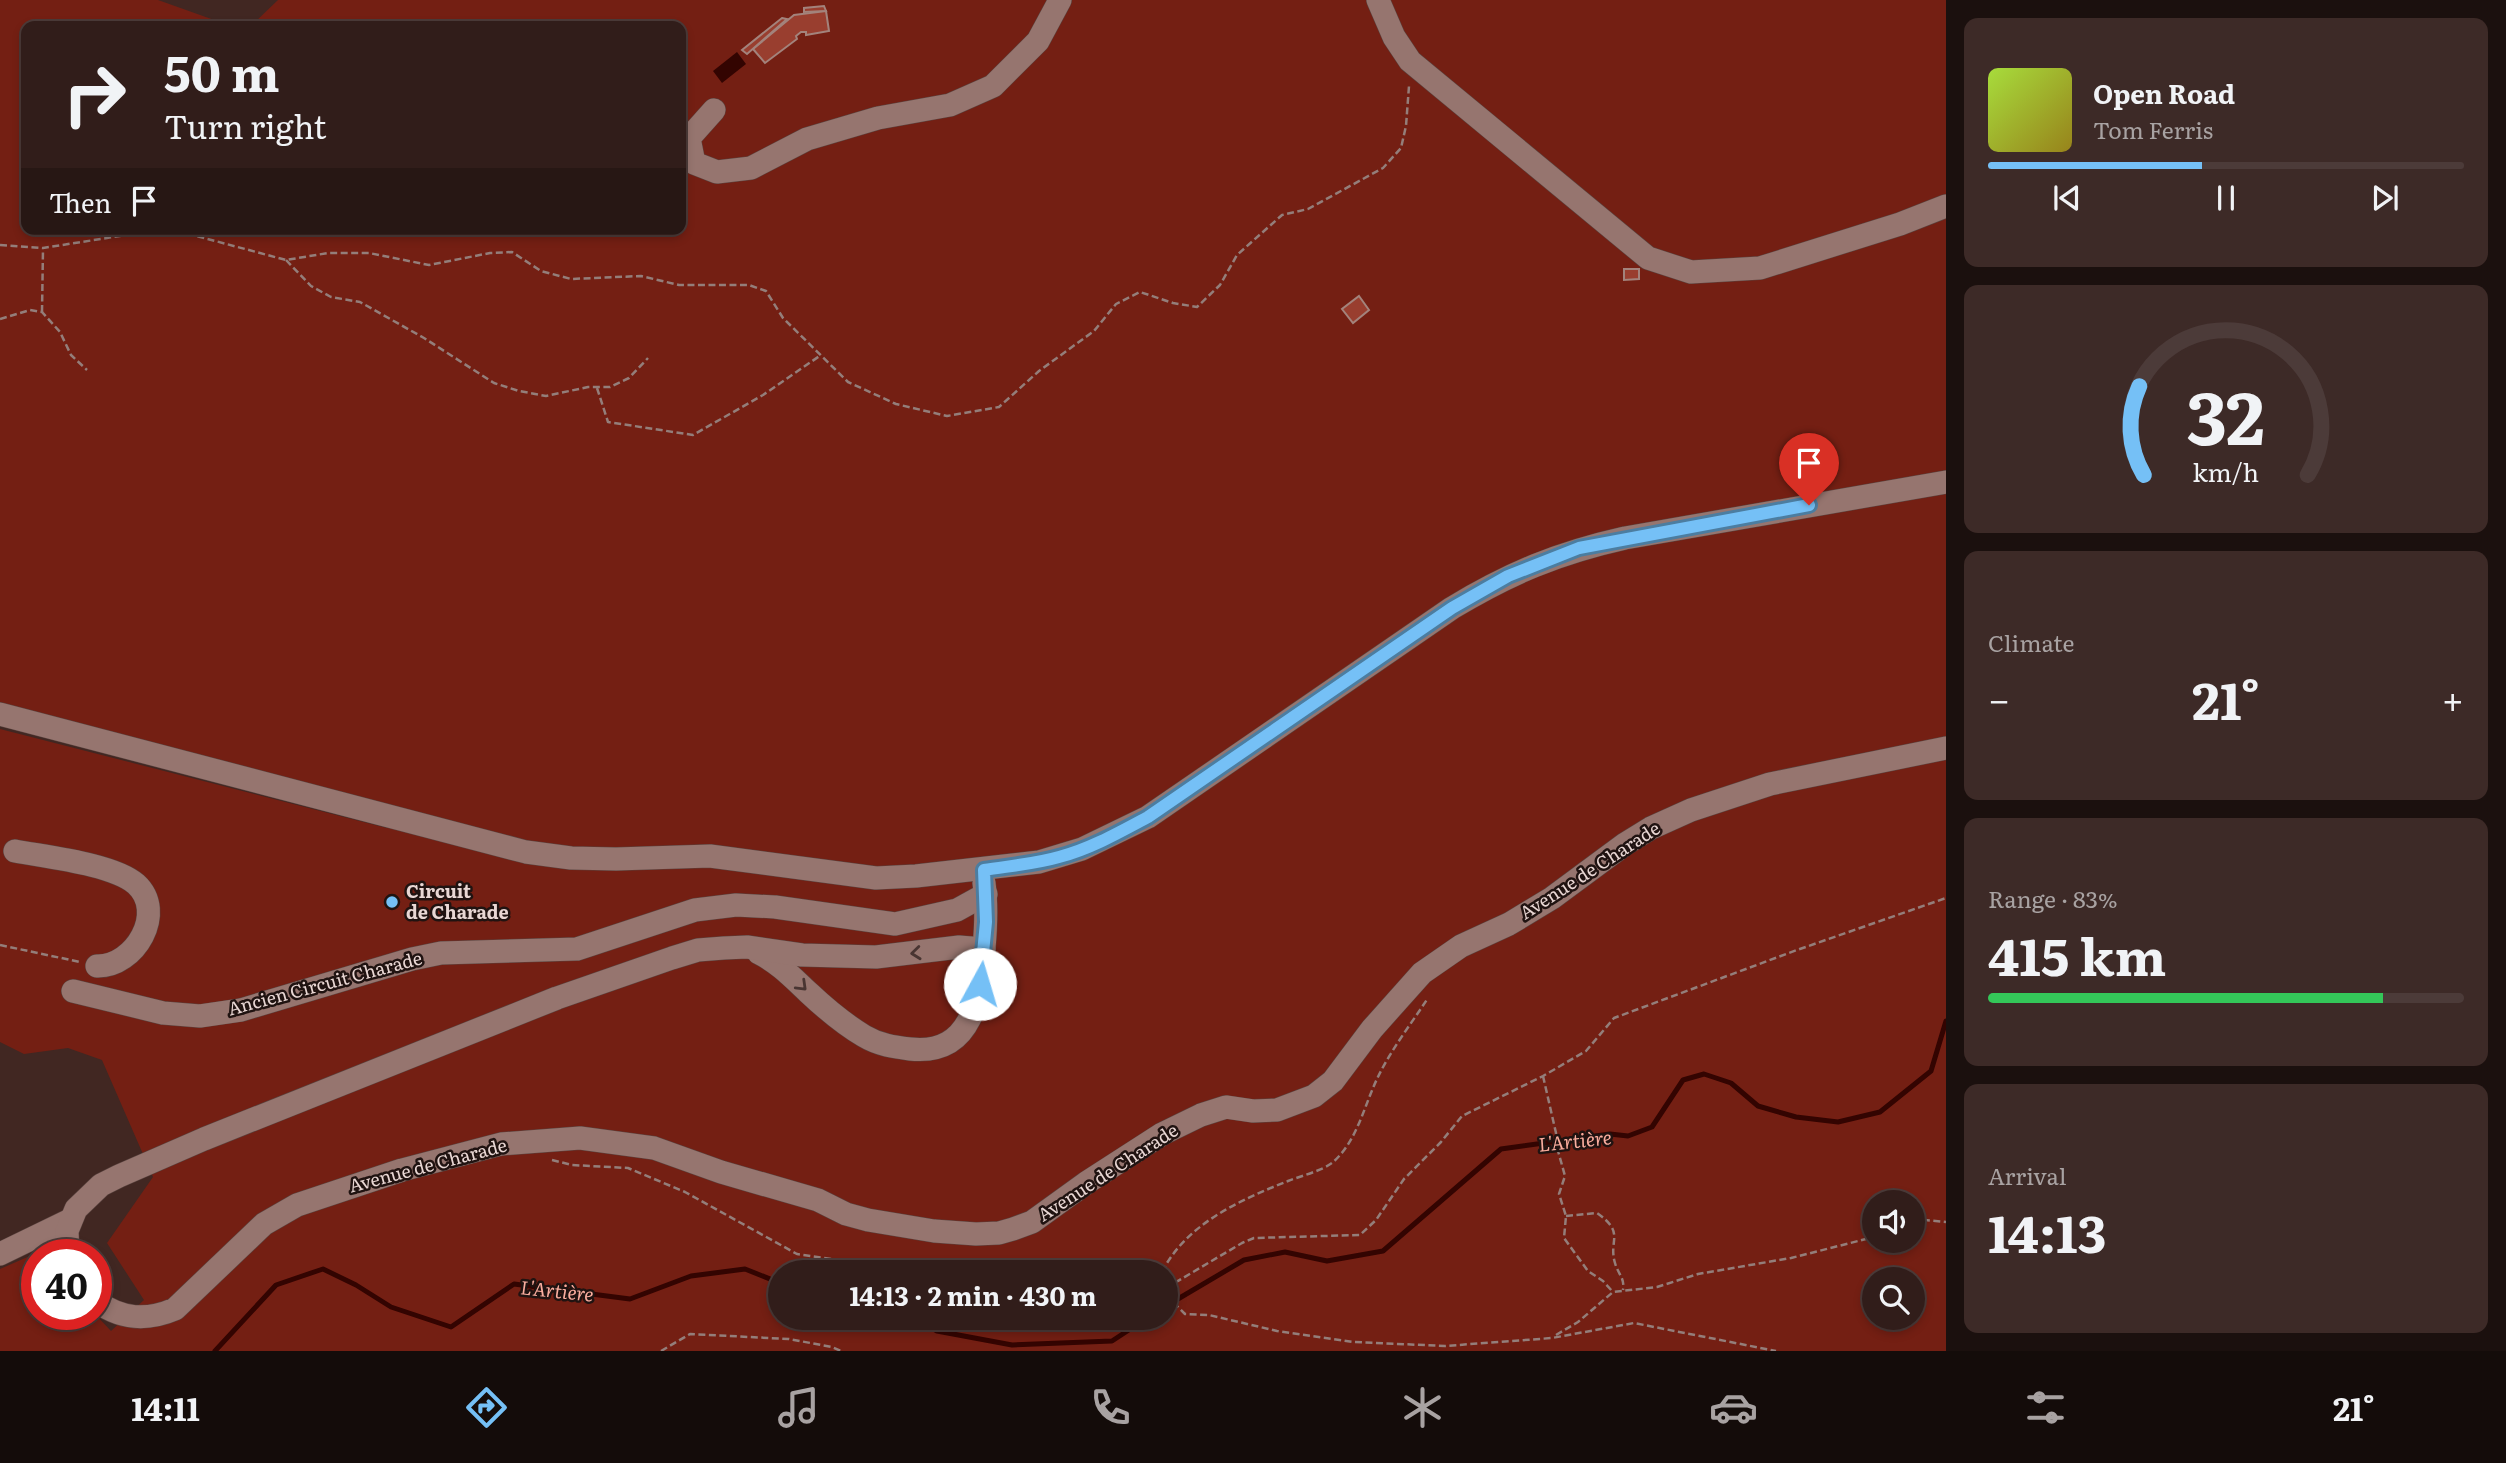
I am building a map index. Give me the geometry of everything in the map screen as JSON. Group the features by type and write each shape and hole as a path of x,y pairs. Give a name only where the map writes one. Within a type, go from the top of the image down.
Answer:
{"street":[{"path":"714,110 689,138 694,163 717,172 751,168 807,139 878,118 950,105 993,86 1038,41 1060,0"},
{"path":"1378,0 1394,37 1410,61 1648,258 1691,272 1760,268 1900,224 1946,206"},
{"path":"0,714 526,852 605,859 720,857 876,878 984,870 1062,856 1116,834 1148,817 1452,608 1498,581 1533,565 1579,548 1625,538 1946,482"},
{"name":"Avenue de Charade","path":"112,1311 131,1318 162,1314 175,1309 264,1224 297,1205 402,1170 501,1144 580,1138 654,1148 721,1172 818,1200 846,1214 868,1220 934,1231 999,1233 1032,1222 1162,1134 1201,1115 1226,1107 1253,1111 1277,1110 1314,1096 1333,1081 1372,1028 1422,973 1461,946 1509,924 1552,898 1651,828 1691,810 1770,784 1946,748"},
{"path":"15,852 98,868 127,878 137,885 145,896 148,920 137,944 110,966 97,965"},
{"path":"747,947 783,967 844,1023 868,1038 887,1046 918,1050 935,1047 966,1028 978,998 984,949 984,870"},
{"name":"Ancien Circuit Charade","path":"73,991 163,1013 200,1016 242,1010 412,959 441,953 577,949 695,910 736,905 775,907 895,924 957,909 986,894"},
{"path":"67,1239 70,1220 76,1209 101,1185 204,1139 570,994 698,950 747,947 802,955 876,957 959,947 984,949"},
{"path":"0,1254 70,1220"}],"path":[{"path":"189,235 286,260 328,253 369,253 429,265 490,253 512,252 541,271 570,279 641,276 679,285 749,285 766,291 783,318 848,382 896,404 947,416 999,407 1039,371 1094,331 1116,304 1140,292 1172,303 1197,307 1220,285 1237,255 1282,215 1308,209 1383,168 1401,148 1404,137 1410,61"},
{"path":"0,246 43,248 122,235"},
{"path":"42,312 43,248"},
{"path":"286,260 312,286 331,297 360,302 468,364 494,383 519,391 546,396 588,387 610,387 629,377 648,358"},
{"path":"0,318 30,310 42,312 60,332 71,355 87,370"},
{"path":"597,388 608,422 693,435 763,395 821,355"},
{"path":"1178,1281 1254,1238 1360,1235 1376,1220 1404,1179 1441,1142 1462,1116 1543,1076 1586,1051 1614,1018 1946,898"},
{"path":"0,945 97,965"},
{"path":"1168,1260 1212,1217 1258,1193 1331,1164 1351,1138 1378,1077 1430,995"},
{"path":"1543,1076 1565,1177 1559,1194 1566,1216 1564,1238 1588,1271 1613,1292"},
{"path":"550,1160 572,1165 628,1168 685,1192 797,1254 842,1260"},
{"path":"1566,1216 1597,1213 1607,1220 1616,1234 1614,1261 1625,1281 1623,1290"},
{"path":"1925,1220 1946,1222"},
{"path":"1552,1338 1577,1322 1613,1292 1657,1287 1698,1274 1791,1258 1862,1240"},
{"path":"1178,1307 1185,1314 1209,1315 1277,1331 1354,1342 1445,1346 1552,1338 1634,1323 1776,1351"},
{"path":"661,1351 690,1334 789,1339 841,1351"},
{"path":"1438,1351 1445,1346"}],"shaded area":[{"path":"0,0 158,0 217,21 21,21 21,235 686,235 686,21 256,21 278,0 1946,0 1946,1351 0,1351 0,1269 21,1260 21,1330 111,1331 144,1300 112,1251 112,1239 110,1239 153,1177 102,1060 68,1048 24,1054 0,1042 0,729 387,828 388,824 537,854 0,714"},
{"path":"737,52 746,64 722,83 713,71"}],"building":[{"path":"824,6 826,11 804,12 804,8"},
{"path":"826,11 829,31 806,35 806,32 801,32 796,36 797,39 765,63 753,49 794,15"},
{"path":"782,18 787,19 747,54 742,50"},
{"path":"1624,269 1639,269 1639,279 1624,280"},
{"path":"1359,296 1369,310 1353,323 1342,309"}],"waterway":[{"name":"L'Artière","path":"1178,1299 1244,1260 1285,1252 1327,1261 1383,1251 1501,1149 1610,1134 1628,1136 1652,1127 1683,1080 1704,1074 1731,1083 1758,1106 1796,1117 1838,1122 1880,1112 1931,1071 1946,1021"},
{"name":"L'Artière","path":"215,1351 276,1285 323,1269 356,1285 391,1307 451,1327 514,1284 630,1299 691,1276 745,1269 768,1278"},
{"name":"L'Artière","path":"935,1330 1012,1345 1112,1341 1129,1330"}],"place":[{"name":"Circuit de Charade","path":"392,902"}],"route":[{"path":"980,984 986,922 984,870 1062,856 1116,834 1148,817 1452,608 1508,576 1579,548 1809,505"}]}
